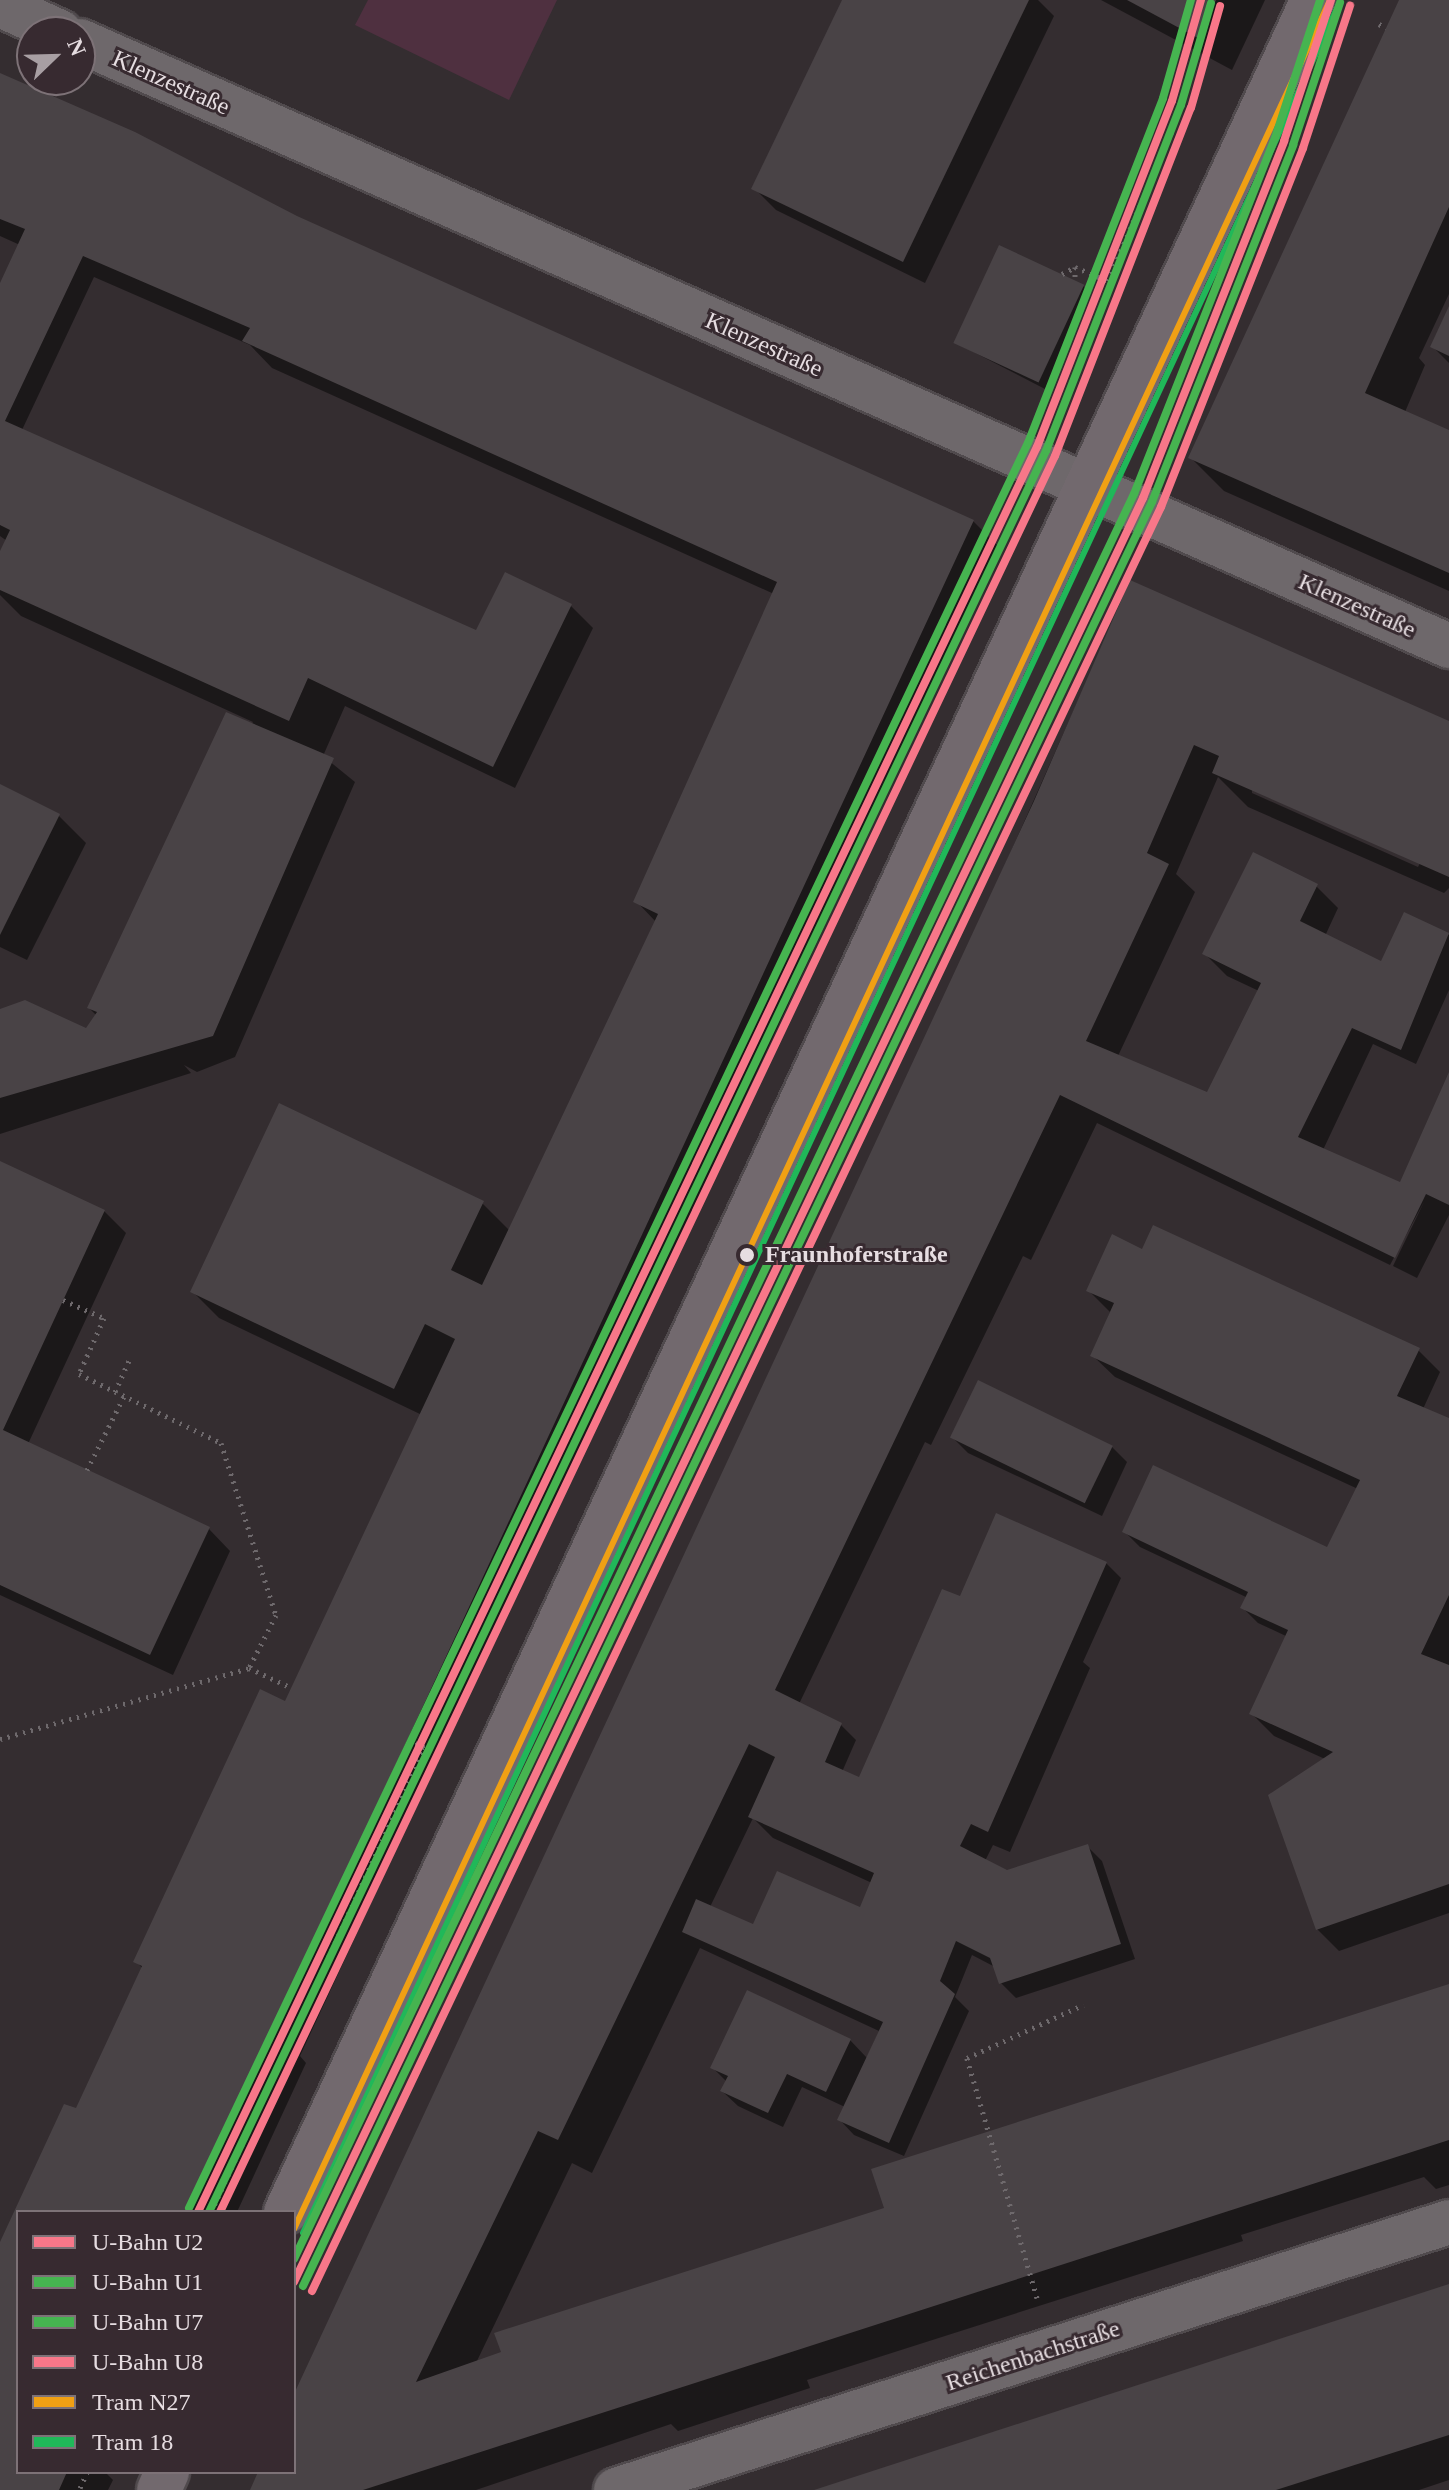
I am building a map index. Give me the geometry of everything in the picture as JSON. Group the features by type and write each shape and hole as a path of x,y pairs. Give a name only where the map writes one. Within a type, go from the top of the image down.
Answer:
{"main road":[{"path":"287,2210 1313,0"}],"street":[{"path":"0,5 24,16"},
{"name":"Klenzestraße","path":"96,48 1449,646"},
{"name":"Reichenbachstraße","path":"616,2490 1449,2222"}],"path":[{"path":"1379,24 1386,28"},
{"path":"1108,281 1174,126"},
{"path":"1062,274 1075,267 1075,281"},
{"path":"63,1300 104,1318 79,1374 221,1443 276,1615 249,1668"},
{"path":"115,1392 130,1359"},
{"path":"87,1470 124,1396"},
{"path":"0,1739 249,1668 290,1687"},
{"path":"212,2210 425,1748"},
{"path":"1038,2299 967,2058 1083,2005"},
{"path":"79,2489 88,2490"}],"shaded area":[{"path":"368,0 557,0 509,100 355,25"}],"building":[{"path":"842,0 1029,0 903,262 751,189"},
{"path":"1127,0 1216,0 1198,38"},
{"path":"1399,0 1449,0 1449,207 1365,393 1449,430 1449,573 1188,458"},
{"path":"0,73 16,80 16,96 53,96 135,132 297,216 974,520 189,2210 16,2210 16,2474 66,2474 59,2490 0,2490 0,2242 64,2104 76,2108 142,1966 133,1962 260,1689 285,1701 455,1339 425,1324 394,1389 190,1292 279,1103 484,1201 451,1270 482,1285 658,914 633,902 777,582 242,341 250,328 83,256 5,421 476,630 505,572 572,604 493,767 308,678 289,721 0,590 0,551 10,530 0,525 0,283 25,229 0,219"},
{"path":"999,245 1084,285 1039,383 953,343"},
{"path":"1449,306 1449,356 1430,347"},
{"path":"1130,580 1449,721 1449,877 1212,773 1219,756 1194,745 1147,853 1169,864 1086,1041 1207,1092 1261,983 1202,954 1253,852 1318,884 1300,921 1381,961 1404,912 1449,933 1401,1050 1352,1028 1298,1137 1400,1182 1449,1072 1449,1205 1426,1194 1395,1258 1060,1095 775,1690 842,1723 825,1762 859,1777 942,1589 960,1596 996,1513 1107,1562 988,1832 971,1824 960,1846 1007,1870 1088,1844 1121,1944 999,1984 990,1958 956,1941 940,1981 955,1994 889,2143 837,2120 883,2022 682,1932 696,1899 753,1924 777,1871 860,1907 874,1873 748,1817 775,1757 749,1744 558,2140 538,2131 416,2382 501,2352 494,2333 884,2208 871,2169 1449,1984 1449,2140 363,2490 250,2490 257,2474 296,2474 296,2390 1034,801"},
{"path":"226,712 334,758 213,1036 0,1098 0,1009 25,1000 86,1028 97,1012 87,1008"},
{"path":"0,784 60,814 0,935"},
{"path":"0,1161 105,1210 3,1430 210,1527 150,1655 0,1585"},
{"path":"1153,1225 1420,1348 1397,1396 1449,1418 1449,1595 1421,1654 1449,1665 1449,1884 1316,1930 1268,1795 1333,1752 1249,1714 1288,1630 1240,1608 1248,1592 1122,1532 1153,1465 1327,1547 1360,1480 1090,1356 1114,1303 1086,1291 1112,1234 1142,1249"},
{"path":"978,1380 1113,1446 1085,1503 950,1438"},
{"path":"747,1990 851,2039 826,2092 787,2074 768,2113 720,2091 728,2076 710,2068"},
{"path":"1449,2284 1449,2435 1276,2490 814,2490"}],"metro line":[{"name":"U7","path":"189,2208 1028,443 1163,98 1191,0"},
{"name":"U2","path":"199,2210 1037,447 1172,101 1201,0"},
{"name":"U7","path":"296,2255 1134,494 1275,138 1320,0"},
{"name":"U2","path":"296,2278 1143,498 1284,141 1331,0"},
{"name":"U1","path":"210,2210 1046,451 1181,105 1211,3"},
{"name":"U1","path":"303,2286 1152,502 1293,145 1340,3"},
{"name":"U8","path":"221,2210 1055,456 1191,108 1220,6"},
{"name":"U8","path":"312,2291 1161,507 1303,148 1350,6"}],"tram line":[{"name":"N27","path":"296,2225 1330,0"},
{"name":"18","path":"303,2233 1339,4"}],"place":[{"name":"Fraunhoferstraße","path":"747,1255"}]}
